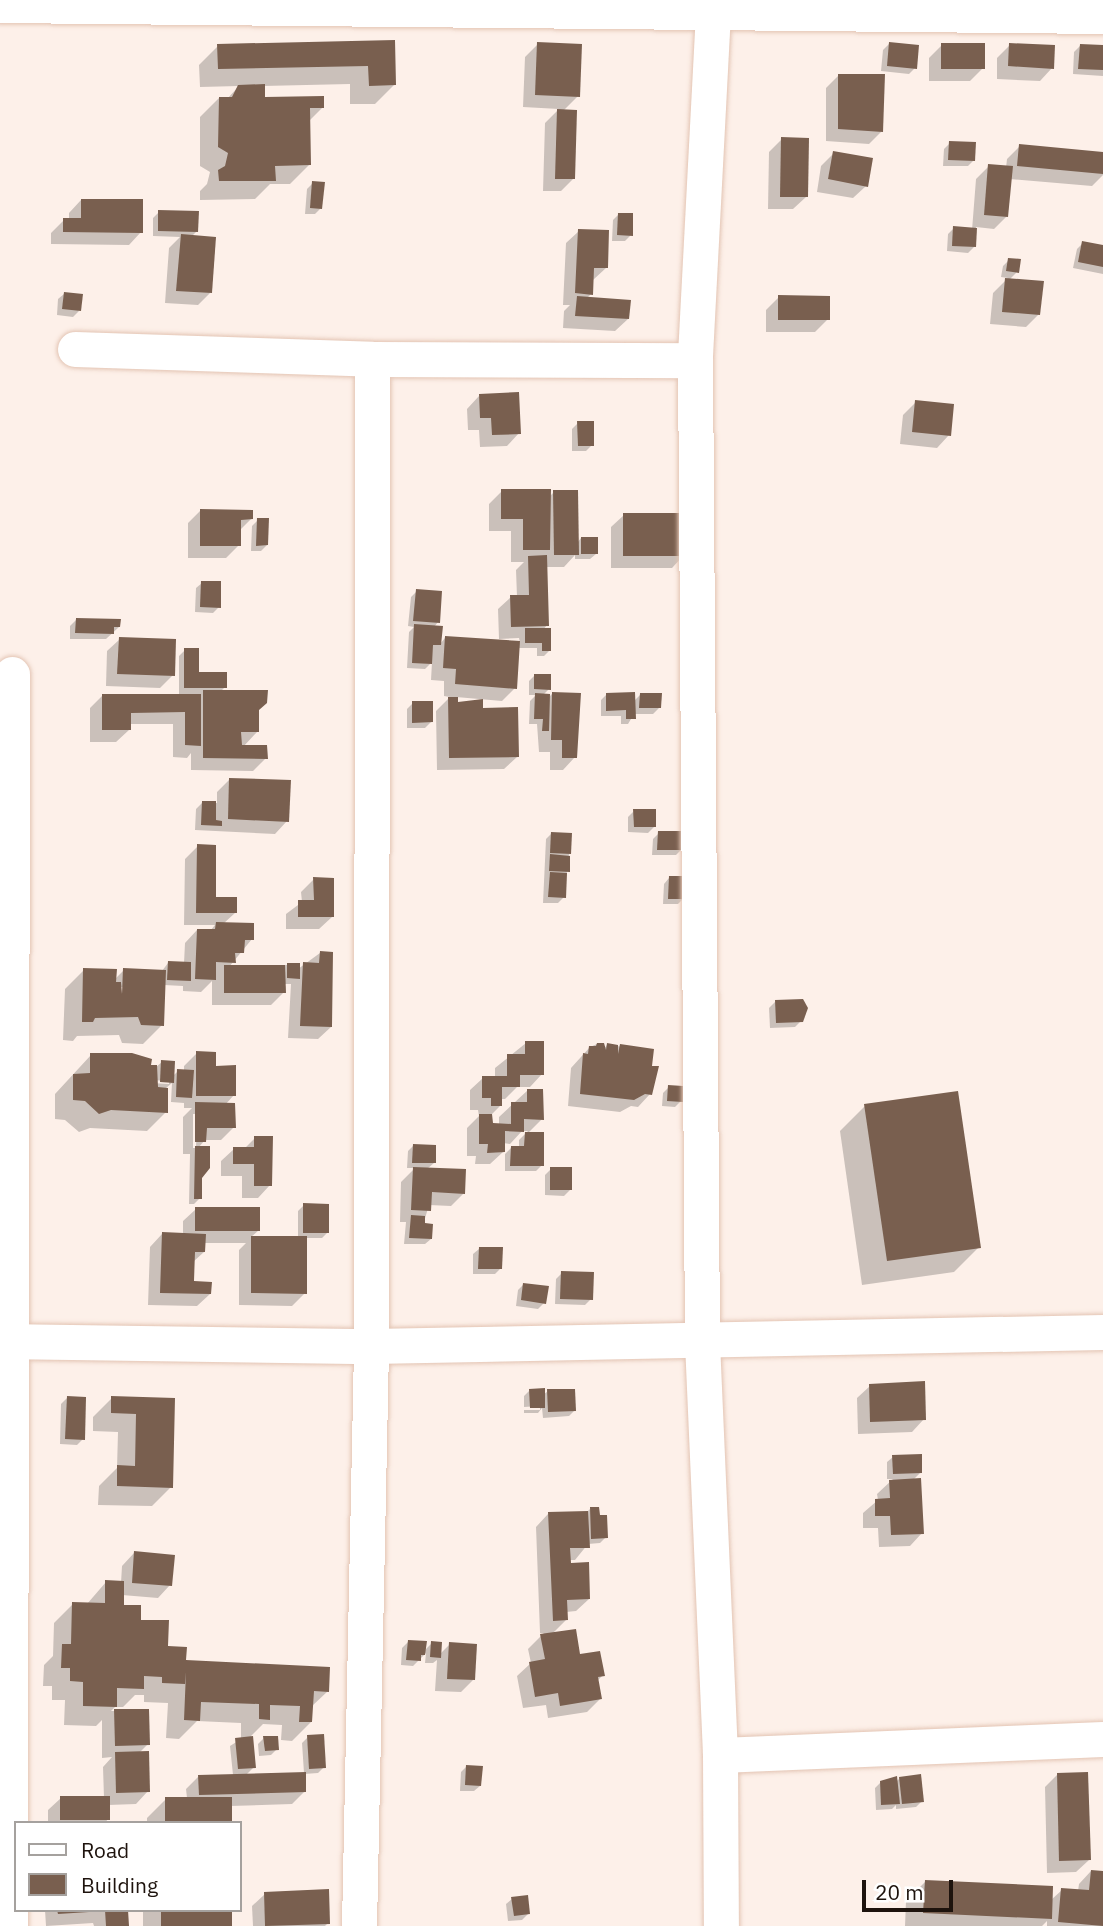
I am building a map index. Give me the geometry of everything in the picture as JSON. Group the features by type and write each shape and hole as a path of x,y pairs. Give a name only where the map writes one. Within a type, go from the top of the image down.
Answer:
{"street":[{"path":"20,3 1103,16"},
{"path":"713,12 695,360 702,1342 720,1755 722,1926"},
{"path":"75,349 372,359 695,360"},
{"path":"359,1926 371,1346 372,359"},
{"path":"10,1926 6,1341 12,674"},
{"path":"6,1341 371,1346 702,1342 1103,1332"},
{"path":"720,1755 1103,1739"}],"building":[{"path":"395,40 396,85 369,86 368,66 218,69 217,44"},
{"path":"537,42 582,44 580,97 535,95"},
{"path":"889,42 919,45 917,69 887,66"},
{"path":"941,43 985,43 985,69 941,69"},
{"path":"1009,43 1055,45 1054,69 1008,66"},
{"path":"1080,44 1103,45 1103,70 1078,69"},
{"path":"838,74 885,74 883,132 838,129"},
{"path":"265,84 265,97 324,96 324,108 310,108 311,165 275,166 276,181 219,181 218,170 225,166 228,153 218,147 219,97 232,97 238,85"},
{"path":"557,109 577,110 575,179 555,179"},
{"path":"781,137 809,138 808,197 780,197"},
{"path":"949,141 976,142 975,161 948,160"},
{"path":"1019,144 1103,152 1103,174 1017,166"},
{"path":"833,151 873,158 868,187 828,179"},
{"path":"988,164 1013,166 1008,217 984,215"},
{"path":"312,181 325,182 322,209 310,208"},
{"path":"81,199 143,199 143,233 63,232 63,218 81,218"},
{"path":"158,210 199,211 198,232 158,231"},
{"path":"618,213 633,213 633,236 617,235"},
{"path":"953,226 977,228 976,247 952,246"},
{"path":"578,229 609,230 608,268 594,268 593,295 575,293"},
{"path":"181,234 216,237 212,293 176,291"},
{"path":"1082,241 1103,245 1103,267 1078,262"},
{"path":"1008,258 1021,259 1019,273 1006,271"},
{"path":"1005,278 1044,281 1040,315 1002,312"},
{"path":"64,292 83,294 81,311 62,309"},
{"path":"778,295 830,296 830,320 778,320"},
{"path":"577,296 631,300 629,319 575,316"},
{"path":"519,392 521,434 492,435 491,418 480,418 479,394"},
{"path":"915,400 954,404 951,436 912,432"},
{"path":"577,421 594,421 594,446 578,446"},
{"path":"501,489 551,489 550,550 523,550 523,519 501,519"},
{"path":"553,490 578,490 579,555 554,555"},
{"path":"200,509 253,510 253,519 241,520 241,546 200,546"},
{"path":"623,513 687,513 686,556 623,556"},
{"path":"257,518 269,518 268,545 256,546"},
{"path":"581,537 598,537 598,554 581,554"},
{"path":"547,555 549,626 511,627 510,595 529,595 528,556"},
{"path":"201,581 221,581 221,608 200,607"},
{"path":"416,589 442,591 440,623 413,621"},
{"path":"76,618 121,619 120,627 114,627 114,634 75,633"},
{"path":"414,624 443,626 441,645 433,645 432,664 412,663"},
{"path":"525,628 551,628 551,651 542,651 542,643 525,643"},
{"path":"445,636 520,641 517,689 455,684 456,669 443,668"},
{"path":"119,637 176,639 175,676 117,674"},
{"path":"184,648 199,648 199,672 227,672 227,688 184,688"},
{"path":"534,674 551,674 551,690 534,689"},
{"path":"203,690 268,690 267,703 259,710 259,732 241,732 242,745 267,745 268,759 203,758"},
{"path":"552,692 581,693 577,758 562,758 562,740 551,740"},
{"path":"635,692 636,719 626,719 626,710 606,711 606,693"},
{"path":"535,693 550,694 549,731 542,731 543,719 534,719"},
{"path":"640,693 662,693 661,708 639,708"},
{"path":"102,694 201,694 201,746 185,745 185,712 131,713 131,730 102,730"},
{"path":"448,697 458,697 458,702 483,699 483,708 518,707 519,757 449,758"},
{"path":"412,701 433,701 433,722 412,723"},
{"path":"229,778 291,780 289,822 228,819"},
{"path":"202,801 216,801 216,820 222,821 222,826 201,825"},
{"path":"633,809 656,809 656,827 634,827"},
{"path":"658,831 684,831 684,850 657,850"},
{"path":"551,832 572,833 571,854 550,853"},
{"path":"197,844 216,845 216,897 237,897 237,913 196,913"},
{"path":"550,854 570,856 570,872 549,871"},
{"path":"550,872 567,873 566,898 548,897"},
{"path":"669,876 686,876 685,899 668,899"},
{"path":"313,877 334,878 334,917 298,917 298,900 314,900"},
{"path":"216,922 254,923 254,940 245,940 244,953 235,953 236,963 216,962 216,980 195,979 197,929 215,929"},
{"path":"320,951 333,952 332,1027 300,1026 303,962 319,963"},
{"path":"168,961 191,962 191,981 167,980"},
{"path":"287,963 300,963 300,979 287,978"},
{"path":"224,965 285,965 286,993 224,993"},
{"path":"83,968 117,969 116,982 121,982 122,994 123,968 166,970 164,1026 141,1025 138,1017 95,1018 93,1022 82,1022"},
{"path":"803,999 808,1008 803,1022 776,1023 775,1000"},
{"path":"525,1041 544,1041 544,1075 520,1075 520,1087 502,1087 502,1106 491,1106 491,1098 482,1098 482,1076 507,1076 507,1054 525,1054"},
{"path":"597,1043 604,1043 606,1050 607,1043 618,1045 618,1054 620,1044 654,1049 652,1066 659,1066 652,1095 645,1094 634,1100 580,1094 583,1053 588,1054 589,1046 596,1046"},
{"path":"196,1051 216,1052 216,1066 236,1065 236,1096 196,1096"},
{"path":"90,1053 132,1053 152,1059 151,1065 157,1065 158,1087 168,1088 168,1113 111,1110 99,1114 85,1101 73,1100 73,1074 90,1073"},
{"path":"161,1060 175,1061 174,1083 160,1082"},
{"path":"177,1069 194,1070 192,1098 176,1097"},
{"path":"668,1085 683,1086 683,1102 667,1101"},
{"path":"527,1089 543,1089 544,1120 524,1119 524,1132 505,1131 505,1152 487,1153 488,1144 479,1144 479,1114 492,1114 493,1123 511,1124 511,1102 527,1102"},
{"path":"958,1091 981,1248 887,1261 864,1104"},
{"path":"195,1102 235,1103 236,1128 207,1128 206,1142 195,1142"},
{"path":"525,1132 544,1132 544,1166 510,1166 511,1146 524,1146"},
{"path":"254,1136 273,1136 272,1186 254,1186 254,1164 233,1164 233,1147 254,1147"},
{"path":"413,1144 436,1145 436,1163 412,1163"},
{"path":"195,1146 210,1146 210,1168 202,1178 202,1199 194,1199"},
{"path":"413,1167 466,1169 465,1194 432,1192 431,1211 411,1210"},
{"path":"550,1167 572,1167 572,1190 550,1190"},
{"path":"303,1203 329,1204 329,1233 303,1233"},
{"path":"195,1207 260,1207 260,1231 195,1231"},
{"path":"411,1215 425,1216 425,1223 433,1224 432,1239 409,1238"},
{"path":"162,1232 206,1234 205,1252 195,1252 194,1281 212,1282 211,1294 160,1293"},
{"path":"251,1236 307,1236 307,1294 251,1293"},
{"path":"479,1247 503,1247 502,1269 478,1269"},
{"path":"561,1271 594,1272 593,1300 560,1299"},
{"path":"523,1283 549,1286 546,1304 521,1300"},
{"path":"925,1381 926,1420 870,1422 869,1384"},
{"path":"545,1388 545,1408 530,1408 529,1389"},
{"path":"547,1389 575,1389 576,1411 548,1412"},
{"path":"67,1396 86,1397 85,1440 65,1439"},
{"path":"111,1396 175,1398 173,1488 117,1486 117,1465 135,1466 136,1414 111,1413"},
{"path":"922,1454 922,1473 893,1474 892,1455"},
{"path":"921,1478 924,1534 891,1535 890,1516 875,1516 875,1499 890,1498 889,1480"},
{"path":"590,1507 599,1507 600,1515 607,1515 608,1538 591,1539"},
{"path":"588,1511 590,1548 570,1548 571,1563 589,1562 590,1599 567,1600 568,1620 553,1621 548,1512"},
{"path":"134,1551 175,1555 172,1586 132,1583"},
{"path":"105,1580 124,1581 124,1605 141,1605 141,1620 169,1620 168,1646 187,1647 186,1660 330,1667 329,1692 314,1691 312,1722 299,1722 300,1706 270,1705 270,1720 259,1719 259,1704 201,1702 200,1721 184,1720 186,1672 185,1684 162,1683 162,1677 144,1676 144,1689 117,1688 117,1707 83,1706 83,1682 70,1681 70,1668 61,1668 62,1644 71,1644 72,1602 105,1603"},
{"path":"576,1629 580,1654 600,1651 605,1676 598,1677 602,1699 560,1706 558,1693 535,1697 529,1662 545,1659 540,1634"},
{"path":"408,1640 427,1641 425,1655 421,1655 421,1661 406,1660"},
{"path":"431,1641 442,1642 441,1658 430,1657"},
{"path":"449,1642 477,1644 475,1680 447,1679"},
{"path":"114,1709 149,1709 150,1745 115,1746"},
{"path":"324,1734 326,1768 309,1769 307,1735"},
{"path":"253,1736 256,1768 238,1769 235,1738"},
{"path":"263,1736 278,1736 279,1750 265,1751"},
{"path":"149,1751 150,1792 116,1793 115,1752"},
{"path":"466,1765 483,1766 481,1786 465,1785"},
{"path":"306,1772 306,1792 199,1795 198,1775"},
{"path":"1088,1772 1091,1860 1059,1861 1057,1773"},
{"path":"921,1774 924,1802 902,1804 899,1777"},
{"path":"897,1776 900,1804 881,1805 880,1781"},
{"path":"60,1796 110,1796 110,1820 60,1820"},
{"path":"165,1797 232,1797 232,1821 165,1821"},
{"path":"1091,1870 1103,1871 1103,1926 1058,1922 1061,1888 1089,1890"},
{"path":"925,1880 1053,1886 1052,1919 923,1913"},
{"path":"329,1889 330,1924 265,1926 264,1892"},
{"path":"528,1895 530,1914 514,1916 511,1897"},
{"path":"58,1912 89,1912 58,1914"},
{"path":"105,1912 128,1912 129,1926 106,1926"},
{"path":"161,1912 232,1912 232,1926 161,1926"}]}
